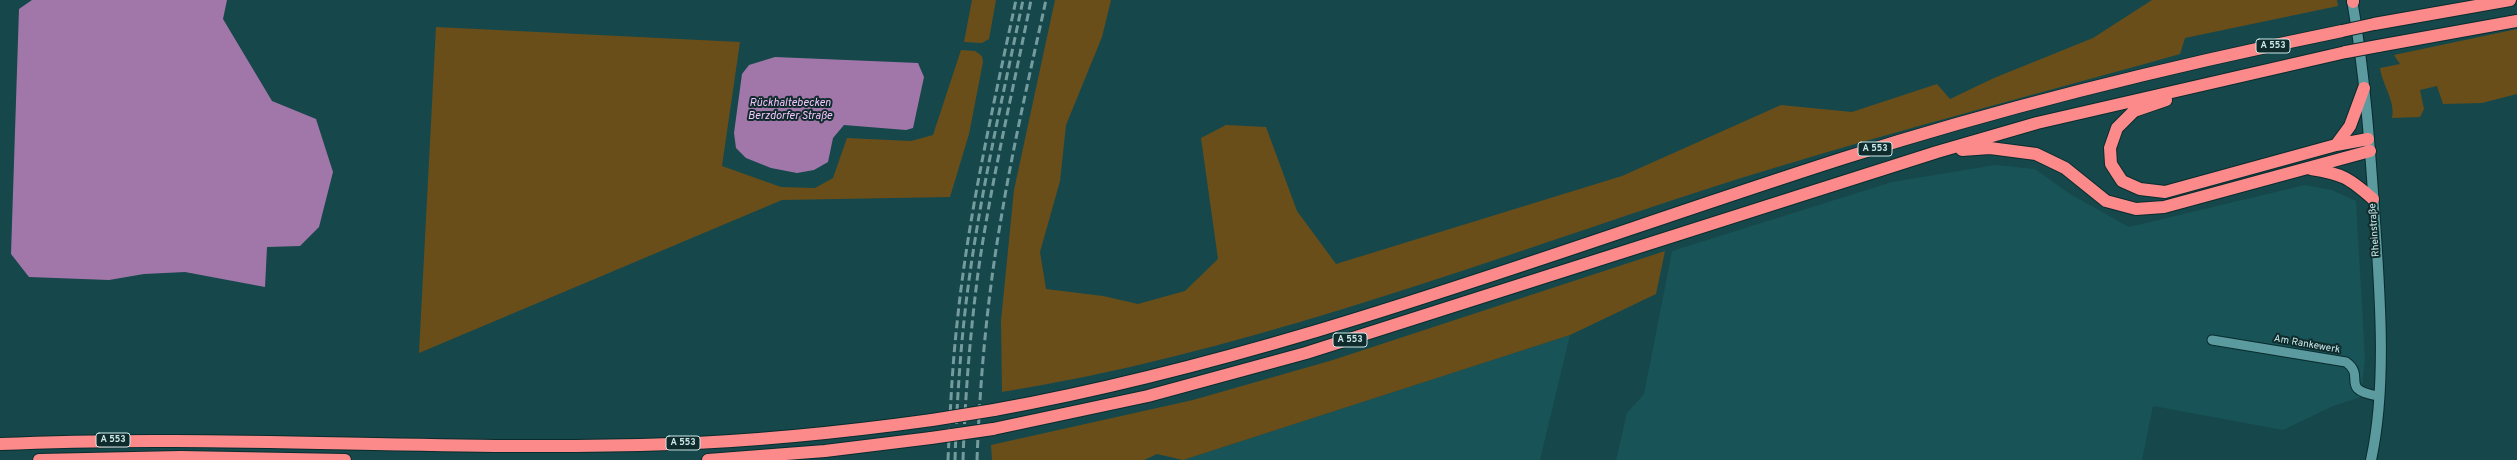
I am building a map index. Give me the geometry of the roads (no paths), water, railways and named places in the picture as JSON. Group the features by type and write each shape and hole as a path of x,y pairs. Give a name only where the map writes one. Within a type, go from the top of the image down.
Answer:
{"highway":[{"path":"2466,6 2489,0"},
{"name":"A 553","path":"0,444 156,440 510,446 664,444 806,436 932,420 994,410 1123,384 1270,345 1422,298 1847,157 2093,86 2374,24 2466,6 2510,0"},
{"name":"A 553","path":"708,460 825,451 931,438 993,428 1148,396 1306,353 1936,152 2037,123 2346,52 2517,21"},
{"path":"2236,77 2134,111 2117,128 2110,148 2111,164 2122,181 2140,189 2165,192 2336,144 2369,145"},
{"path":"2336,144 2350,126 2364,88"},
{"path":"1936,152 1990,148 2036,154 2065,168 2106,201 2136,209 2164,207 2306,168 2369,145"},
{"path":"2306,168 2337,173 2351,180 2373,199"},
{"name":"A 553","path":"39,460 181,457 345,460"}],"main road":[{"name":"Rheinstraße","path":"2353,1 2364,88 2369,145 2380,315 2378,396 2371,460"}],"street":[{"name":"Am Rankewerk","path":"2212,340 2346,362 2354,370 2358,390 2361,393 2378,396"}],"water":[{"path":"32,0 227,0 223,19 272,101 316,119 333,172 319,227 300,246 267,247 265,287 185,272 144,274 109,280 29,277 11,254 19,9"},
{"name":"Rückhaltebecken Berzdorfer Straße","path":"775,57 918,63 924,77 913,128 906,130 844,125 833,138 828,162 814,170 797,173 771,168 746,158 736,148 734,133 742,74 749,65"}],"railway":[{"path":"948,460 955,341 968,242 982,161 1016,0"},
{"path":"955,460 964,320 975,239 987,170 1023,0"},
{"path":"963,460 968,366 983,239 1031,0"},
{"path":"977,460 985,339 996,249 1016,137 1046,0"}]}
